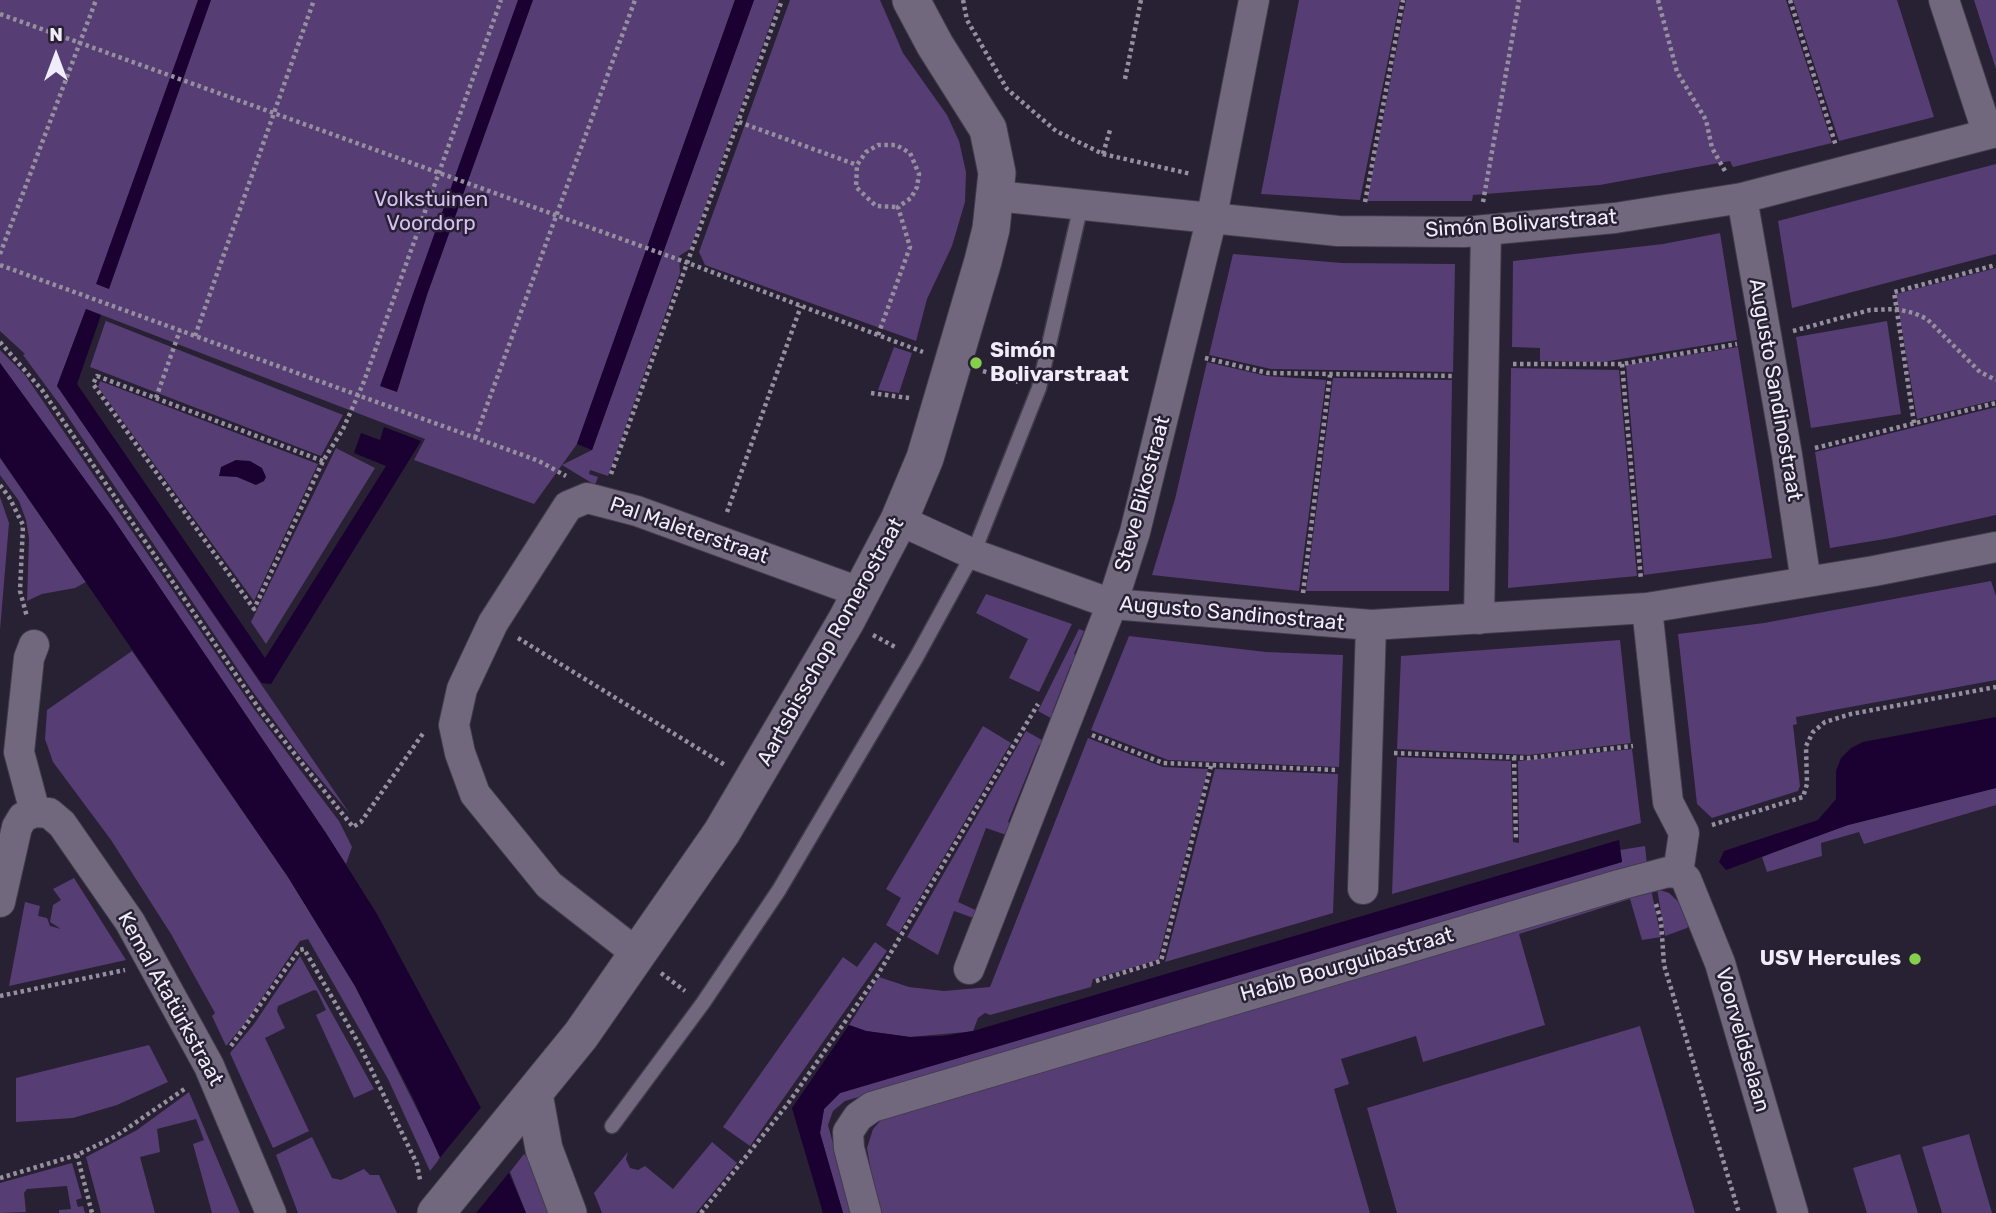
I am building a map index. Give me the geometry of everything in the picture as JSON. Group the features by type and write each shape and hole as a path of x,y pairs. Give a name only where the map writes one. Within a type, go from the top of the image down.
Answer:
{"street":[{"name":"Aartsbisschop Romerostraat","path":"433,1203 505,1131 534,1094 639,955 754,783 900,520 925,458 991,229 996,196 994,150 988,129 935,45 911,0"},
{"name":"Steve Bikostraat","path":"969,969 1112,604 1135,532 1211,220 1254,0"},
{"path":"1944,0 1992,133"},
{"name":"Simón Bolivarstraat","path":"996,196 1211,220 1359,232 1486,230 1615,218 1742,198 1992,133"},
{"name":"Augusto Sandinostraat","path":"1742,198 1768,339 1806,582"},
{"path":"1479,620 1486,230"},
{"name":"Pal Maleterstraat","path":"639,955 549,885 523,857 475,794 460,753 454,725 461,689 493,623 568,506 587,498 602,500 717,540 854,607"},
{"name":"Augusto Sandinostraat","path":"900,520 973,554 1112,604 1371,625 1647,608 1996,547"},
{"path":"1647,608 1668,803 1684,833 1666,875"},
{"name":"Augusto Sandinostraat","path":"1363,889 1371,625"},
{"path":"0,902 17,827 23,817 35,812 19,752 29,658 34,645"},
{"name":"Kemal Atatürkstraat","path":"35,812 49,813 62,824 130,922 209,1066 271,1213"},
{"name":"Habib Bourguibastraat","path":"866,1213 849,1148 848,1132 858,1117 872,1107 1666,875"},
{"name":"Voorveldselaan","path":"1666,875 1686,879 1720,963 1793,1213"},
{"path":"534,1094 544,1149 568,1213"}],"lane":[{"path":"612,1126 703,1003 779,890 916,658 973,554 1040,388 1081,205"}],"path":[{"path":"0,254 96,0"},
{"path":"195,336 314,0"},
{"path":"323,461 97,376 93,384 254,609 323,461 343,429 358,395 501,0"},
{"path":"475,438 635,0"},
{"path":"0,265 557,470 602,500 782,0"},
{"path":"962,0 967,20 1007,89 1056,131 1103,154 1201,176 1211,220"},
{"path":"1125,79 1141,0"},
{"path":"1359,232 1403,0"},
{"path":"1486,230 1483,198 1519,0"},
{"path":"1658,0 1677,72 1706,120 1712,148 1742,198"},
{"path":"1790,0 1845,173"},
{"path":"0,14 688,263 928,353"},
{"path":"739,122 857,165"},
{"path":"1103,154 1110,131"},
{"path":"878,145 896,145 910,153 919,174 917,187 911,198 898,207 876,206 861,195 854,177 857,165 866,152 878,145"},
{"path":"878,335 910,247 898,207"},
{"path":"1914,424 1894,292 1996,265"},
{"path":"717,540 801,306"},
{"path":"1768,339 1845,316 1896,309 1927,318 1980,372 1996,380"},
{"path":"156,398 180,330"},
{"path":"0,342 42,390 262,713 353,827 367,815 425,731 434,725 454,725"},
{"path":"1622,364 1642,582 1647,608"},
{"path":"975,369 1040,388"},
{"path":"1299,621 1330,375"},
{"path":"871,393 915,398"},
{"path":"1787,455 1996,403"},
{"path":"0,485 23,525 20,591 34,645"},
{"path":"854,607 916,658"},
{"path":"493,623 754,783"},
{"path":"1684,833 1803,796 1807,784 1806,746 1813,732 1825,722 1851,714 1996,687"},
{"path":"701,1213 787,1105 877,976 1041,699"},
{"path":"1065,725 1163,763 1211,766 1514,757 1661,742"},
{"path":"1514,757 1516,840"},
{"path":"1096,981 1161,961 1211,766"},
{"path":"1666,875 1661,921 1664,965 1739,1213"},
{"path":"0,1178 76,1155 116,1136 155,1111 234,1042 299,950 304,949 359,1044 433,1203"},
{"path":"639,955 703,1003"},
{"path":"0,996 154,965"},
{"path":"76,1155 92,1213"}],"green space":[{"name":"Volkstuinen Voordorp","path":"0,0 735,0 577,444 534,504 414,460 425,439 86,309 57,386 350,814 298,753 253,692 60,405 23,355 25,354 0,331"},
{"path":"754,0 779,0 690,249 679,256 680,273 608,476 590,470 589,474 598,477 595,485 562,465 592,450"},
{"path":"790,0 880,0 903,53 947,115 959,141 966,172 965,202 952,246 927,299 916,341 705,265 699,252"},
{"path":"1299,0 1400,0 1360,200 1261,194"},
{"path":"1406,0 1786,0 1832,143 1733,167 1730,161 1600,185 1473,195 1472,201 1367,201"},
{"path":"1793,0 1897,0 1934,117 1839,141"},
{"path":"1974,0 1996,0 1996,69"},
{"path":"1996,164 1996,254 1792,308 1778,221"},
{"path":"1720,233 1737,340 1603,362 1540,361 1540,348 1512,347 1513,261 1663,244"},
{"path":"1233,254 1342,263 1455,264 1453,372 1271,369 1209,355"},
{"path":"1996,268 1996,400 1917,419 1896,294"},
{"path":"106,320 343,415 321,456 90,367"},
{"path":"1887,321 1901,414 1811,428 1796,337"},
{"path":"894,347 912,353 899,393 878,390"},
{"path":"1738,347 1772,558 1644,575 1626,365"},
{"path":"0,350 25,375 254,709 339,821 352,847 346,864 112,517 0,363"},
{"path":"1207,362 1267,376 1326,380 1299,591 1152,575 1175,499"},
{"path":"1511,368 1619,370 1637,576 1508,588"},
{"path":"1333,378 1452,380 1449,591 1306,591"},
{"path":"100,381 318,464 254,601 98,387"},
{"path":"1996,407 1996,515 1830,548 1815,452"},
{"path":"336,448 375,468 266,644 251,622"},
{"path":"0,458 86,582 75,588 42,594 27,601 29,538 26,520 19,501 0,475"},
{"path":"0,497 9,523 0,630"},
{"path":"1991,581 1996,596 1996,680 1796,717 1797,724 1793,725 1800,786 1798,791 1712,818 1697,804 1678,634 1764,623"},
{"path":"986,594 1072,624 1039,692 1009,678 1028,639 976,613"},
{"path":"1079,629 1084,631 1074,654 1082,659 1079,666 1071,664 1052,713 1059,716 1058,722 1038,711"},
{"path":"1129,636 1266,652 1343,655 1339,767 1168,760 1091,730"},
{"path":"1620,640 1631,743 1529,755 1397,749 1401,656"},
{"path":"132,651 288,877 355,986 441,1157 430,1171 388,1079 308,939 300,941 246,1022 226,1046 212,1016 215,1013 171,934 111,840 53,762 45,739 47,710"},
{"path":"983,726 1011,743 899,933 886,925 901,898 886,889"},
{"path":"1026,731 1049,744 1039,745 1008,822 1016,827 1012,837 986,828 958,902 982,913 979,920 954,911 938,955 907,937"},
{"path":"1088,738 1163,767 1208,769 1158,960 1093,979 1091,987 990,1015 985,1013 978,1018 973,1031 910,1037 866,1031 849,1025 879,977 909,987 944,991 990,987"},
{"path":"1632,749 1641,823 1392,894 1397,757 1511,761 1513,842 1519,843 1518,761"},
{"path":"1215,769 1338,774 1333,913 1165,962"},
{"path":"1996,788 1996,805 1864,844 1859,832 1821,843 1822,856 1767,872 1762,857 1848,825"},
{"path":"1645,846 1647,865 845,1101 833,1111 828,1125 852,1213 843,1213 820,1133 824,1109 840,1093 1622,862 1620,850"},
{"path":"74,878 126,960 9,986 25,902 40,906 38,916 47,918 50,926 61,929 50,922 53,905 61,900 53,889"},
{"path":"1651,889 1661,937 1642,940 1630,899 1519,934 1545,1025 1423,1062 1416,1036 1341,1059 1349,1084 1334,1089 1370,1213 878,1213 867,1148 873,1129 881,1120"},
{"path":"1657,889 1669,893 1683,906 1690,923 1687,928 1665,936"},
{"path":"875,942 887,951 750,1146 723,1127 843,957 857,967"},
{"path":"300,956 374,1089 354,1098 316,1015 326,1010 317,991 278,1006 277,1011 285,1028 265,1038 309,1131 273,1148 230,1053 254,1024"},
{"path":"1640,1026 1695,1213 1397,1213 1367,1108"},
{"path":"149,1045 168,1082 117,1105 73,1118 16,1122 16,1078"},
{"path":"189,1092 240,1213 212,1213 193,1144 204,1140 196,1119 157,1129 160,1152 140,1157 155,1213 101,1213 86,1157 137,1130"},
{"path":"1969,1134 1992,1213 1942,1213 1922,1147"},
{"path":"312,1137 332,1178 341,1180 364,1169 370,1175 379,1175 397,1213 298,1213 276,1155"},
{"path":"712,1142 737,1163 696,1213 602,1213 594,1193 628,1152 626,1159 630,1168 638,1170 645,1166 673,1189"},
{"path":"524,1154 532,1161 559,1213 526,1213 510,1172"},
{"path":"1900,1154 1918,1213 1867,1213 1853,1168"},
{"path":"72,1163 82,1198 76,1200 78,1207 83,1206 85,1213 59,1213 59,1210 71,1209 67,1186 27,1189 24,1193 26,1212 0,1213 0,1183"}],"shaded area":[{"path":"198,0 211,0 109,289 96,284"},
{"path":"518,0 533,0 427,295 397,392 380,386"},
{"path":"735,0 754,0 592,450 577,444"},
{"path":"86,309 101,315 77,384 265,658 386,466 354,453 361,433 380,440 384,427 421,441 271,684 262,683 258,678 57,386"},
{"path":"0,363 112,517 326,833 377,914 481,1108 526,1213 465,1213 413,1098 355,986 288,877 0,457"},
{"path":"236,460 250,461 262,468 266,477 264,481 256,485 237,477 219,476 221,467"},
{"path":"1996,717 1996,788 1848,825 1726,870 1719,862 1724,851 1818,820 1836,799 1836,771 1841,758 1851,748 1863,742"},
{"path":"1619,840 1622,862 840,1093 824,1109 820,1133 843,1213 823,1213 792,1108 849,1025 866,1031 910,1037 943,1036 973,1031"}],"pier":[{"path":"483,1105 512,1169 476,1213 461,1213 438,1160"}],"place":[{"name":"Simón Bolivarstraat","path":"976,363"},
{"name":"USV Hercules","path":"1915,959"}]}
